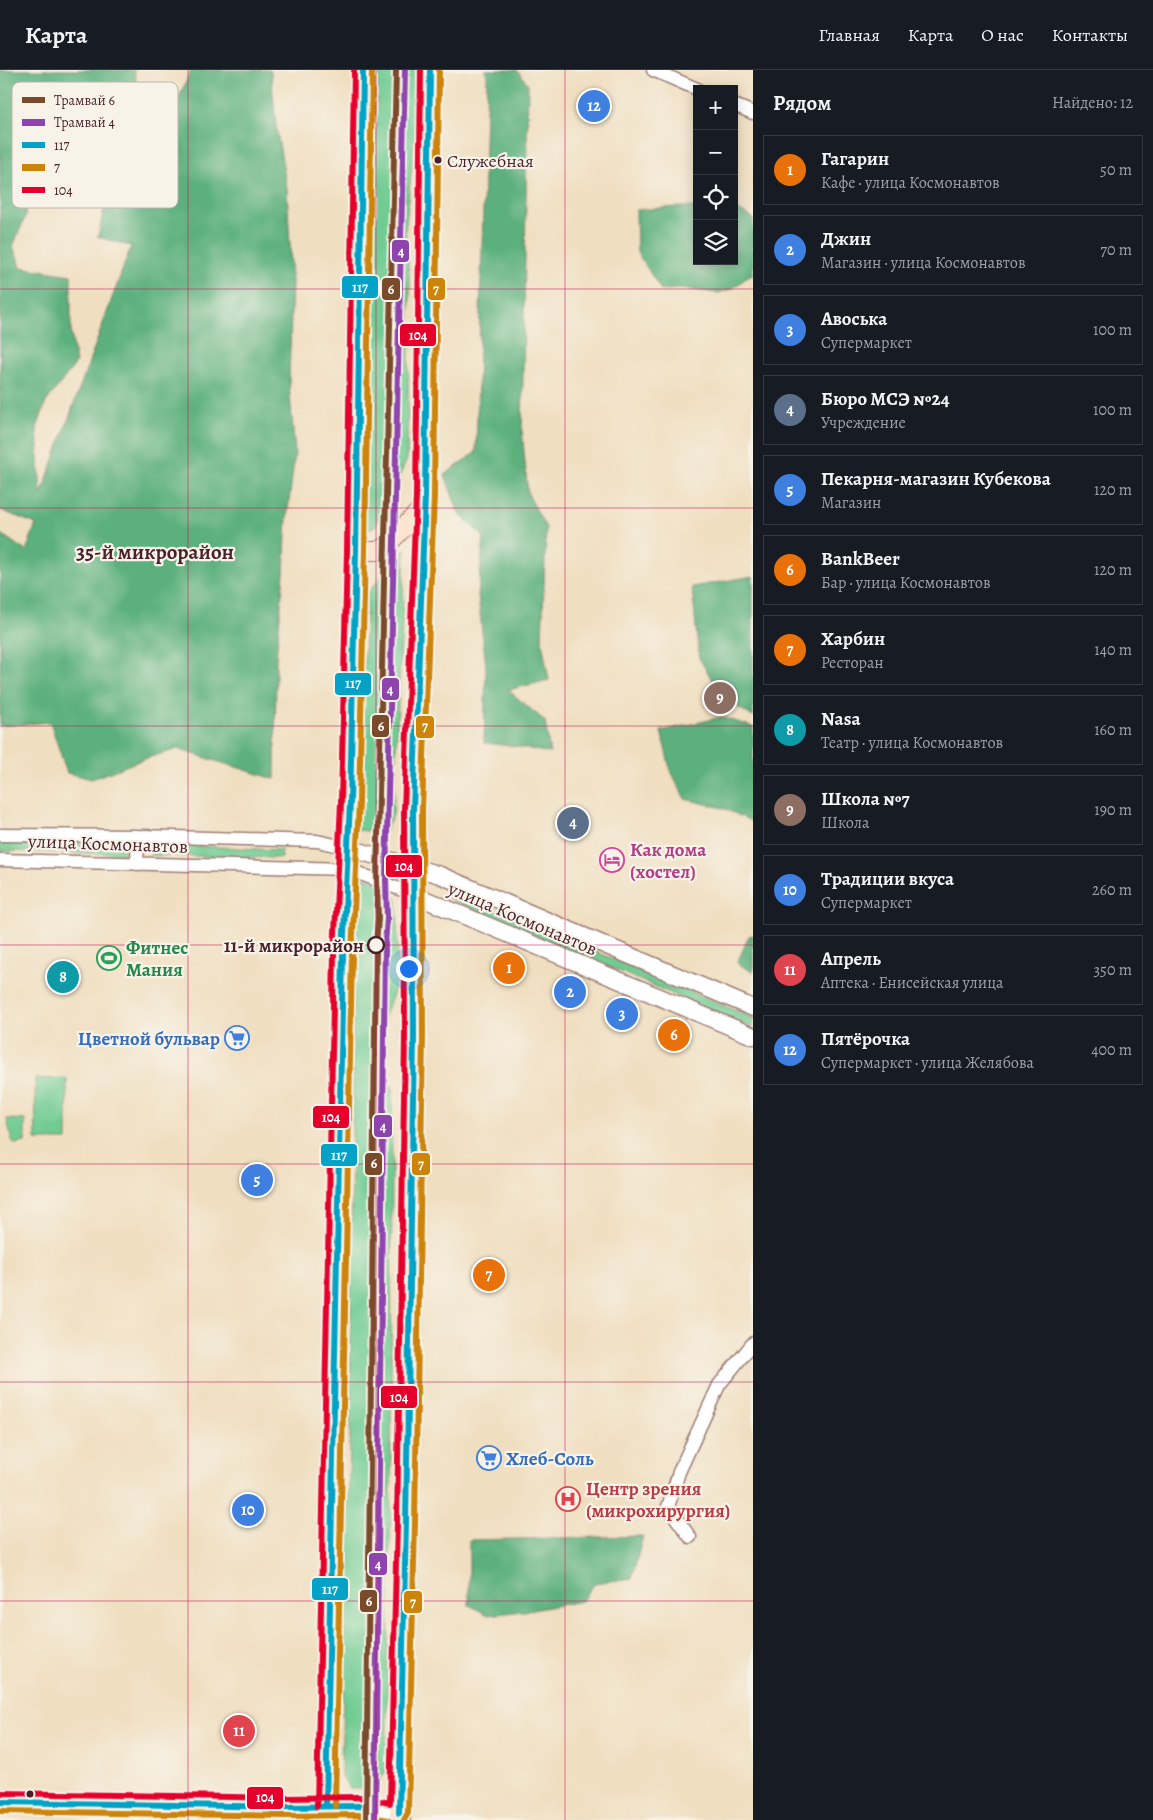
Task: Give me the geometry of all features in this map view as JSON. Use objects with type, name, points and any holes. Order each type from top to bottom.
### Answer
[{"type":"main road","points":[[326,1813],[343,955],[349,848],[356,551],[363,70]]},
{"type":"main road","points":[[401,1818],[414,1037],[412,866],[425,505],[430,70]]},
{"type":"main road","points":[[356,551],[378,551],[386,546],[425,505]]},
{"type":"street","points":[[653,70],[693,87]]},
{"type":"street","points":[[738,107],[753,113]]},
{"type":"street","name":"улица Космонавтов","points":[[0,835],[138,836],[317,841],[349,848],[440,875],[753,1008]]},
{"type":"street","points":[[137,864],[138,836]]},
{"type":"street","name":"улица Космонавтов","points":[[0,860],[348,870],[412,894],[753,1036]]},
{"type":"street","points":[[690,1537],[668,1507],[680,1472],[719,1385],[753,1343]]},
{"type":"street","points":[[0,1802],[326,1813],[359,1806],[401,1818]]},
{"type":"green space","points":[[0,70],[134,70],[137,82],[12,82],[12,208],[26,208],[26,215],[13,246],[21,267],[71,275],[71,332],[76,363],[46,402],[37,428],[41,495],[131,246],[98,237],[104,208],[178,208],[178,100],[191,70],[271,71],[276,126],[287,189],[292,282],[289,383],[295,453],[287,518],[276,658],[275,779],[177,749],[144,759],[92,779],[67,773],[50,722],[0,726],[0,535],[26,551],[36,524],[0,510]]},
{"type":"green space","points":[[378,70],[415,70],[415,132],[405,232],[410,285],[407,459],[375,526],[369,529],[363,527]]},
{"type":"green space","points":[[485,70],[517,70],[528,84],[522,431],[528,494],[546,528],[542,642],[549,680],[508,690],[545,721],[550,753],[484,743],[486,667],[478,595],[484,537],[459,514],[445,475],[476,452],[487,76]]},
{"type":"green space","points":[[693,207],[693,265],[738,265],[738,210],[753,218],[753,275],[751,274],[732,289],[717,293],[686,289],[661,290],[637,252],[636,210]]},
{"type":"green space","points":[[405,550],[393,815],[384,832],[356,830],[367,593]]},
{"type":"green space","points":[[753,576],[753,717],[722,697],[699,658],[692,587]]},
{"type":"green space","points":[[722,717],[753,727],[753,822],[723,808],[685,799],[670,769],[661,731]]},
{"type":"green space","points":[[0,843],[126,845],[124,854],[0,851]]},
{"type":"green space","points":[[152,844],[281,850],[282,858],[151,855]]},
{"type":"green space","points":[[354,874],[386,884],[397,900],[398,983],[384,1015],[384,1076],[392,1087],[391,1483],[386,1772],[373,1788],[351,1789],[341,1776],[350,1445]]},
{"type":"green space","points":[[452,891],[753,1018],[753,1028],[449,899]]},
{"type":"green space","points":[[753,935],[753,972],[737,963],[749,936]]},
{"type":"green space","points":[[67,1078],[67,1140],[36,1140],[35,1079]]},
{"type":"green space","points":[[7,1119],[25,1120],[25,1142],[15,1144],[12,1141]]},
{"type":"green space","points":[[643,1536],[632,1578],[595,1583],[582,1601],[532,1610],[488,1615],[469,1605],[469,1540]]},
{"type":"tram line","name":"6","points":[[366,1820],[377,880],[396,70]]},
{"type":"tram line","name":"4","points":[[375,1820],[386,880],[405,70]]},
{"type":"transit line","name":"104","points":[[317,1806],[334,955],[341,802],[347,551],[354,70]]},
{"type":"transit line","name":"117","points":[[326,1806],[343,955],[350,802],[356,551],[363,70]]},
{"type":"transit line","name":"7","points":[[335,1806],[352,955],[359,802],[365,551],[372,70]]},
{"type":"transit line","name":"104","points":[[0,1793],[285,1798],[359,1797],[390,1803],[405,1037],[404,809],[416,496],[421,70]]},
{"type":"transit line","name":"117","points":[[399,1813],[414,1037],[413,809],[425,496],[430,70]]},
{"type":"transit line","name":"7","points":[[404,1820],[408,1813],[415,1522],[423,1037],[422,809],[434,496],[439,70]]},
{"type":"transit line","name":"117","points":[[0,1802],[285,1807],[359,1806],[368,1808]]},
{"type":"transit line","name":"7","points":[[0,1811],[285,1816],[358,1815],[388,1820]]},
{"type":"place","name":"Пятёрочка","points":[[594,106]]},
{"type":"place","name":"Служебная","points":[[438,160]]},
{"type":"place","name":"Школа №7","points":[[720,698]]},
{"type":"place","name":"Бюро МСЭ №24","points":[[573,823]]},
{"type":"place","name":"Как дома (хостел)","points":[[612,860]]},
{"type":"place","name":"11-й микрорайон","points":[[376,945]]},
{"type":"place","name":"Фитнес Мания","points":[[109,958]]},
{"type":"place","name":"Гагарин","points":[[509,968]]},
{"type":"place","name":"Nasa","points":[[63,977]]},
{"type":"place","name":"Джин","points":[[570,992]]},
{"type":"place","name":"Авоська","points":[[622,1014]]},
{"type":"place","name":"BankBeer","points":[[674,1035]]},
{"type":"place","name":"Цветной бульвар","points":[[237,1038]]},
{"type":"place","name":"Пекарня-магазин Кубекова","points":[[257,1180]]},
{"type":"place","name":"Харбин","points":[[489,1275]]},
{"type":"place","name":"Хлеб-Соль","points":[[489,1458]]},
{"type":"place","name":"Центр зрения (микрохирургия)","points":[[568,1499]]},
{"type":"place","name":"Традиции вкуса","points":[[248,1510]]},
{"type":"place","name":"Апрель","points":[[239,1731]]},
{"type":"district","name":"35-й микрорайон","points":[[155,552]]}]
